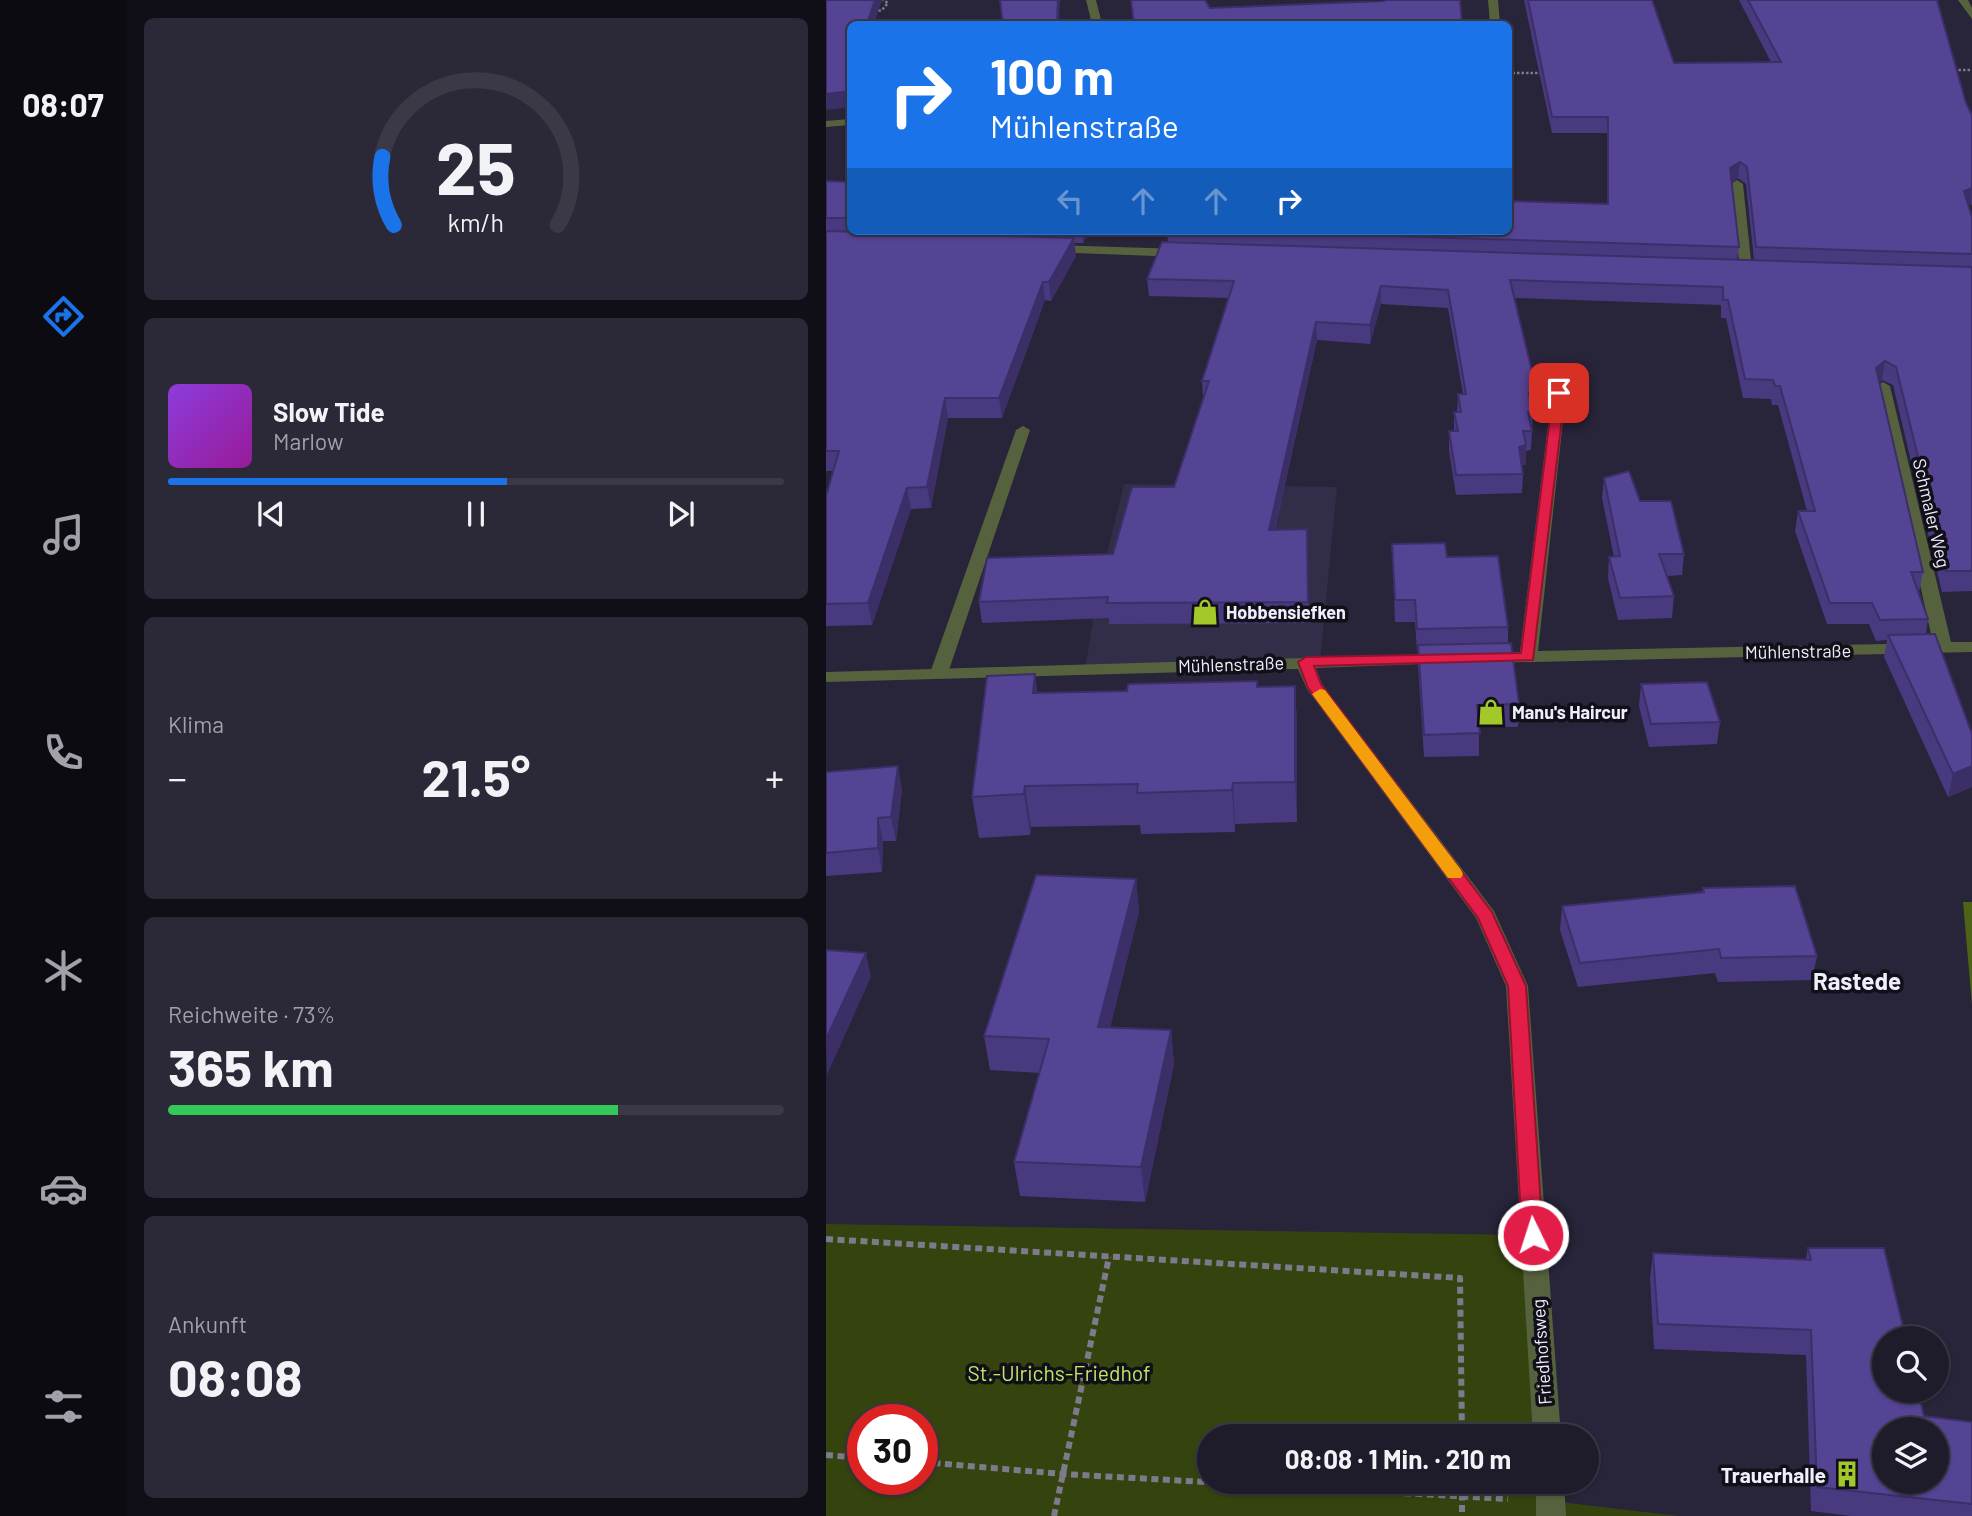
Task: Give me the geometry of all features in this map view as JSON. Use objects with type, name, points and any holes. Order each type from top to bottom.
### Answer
[{"type":"street","points":[[1091,0],[1096,21]]},
{"type":"street","points":[[1493,0],[1495,21]]},
{"type":"street","points":[[1963,0],[1972,16]]},
{"type":"street","points":[[826,124],[847,122]]},
{"type":"street","points":[[1737,184],[1746,270]]},
{"type":"street","points":[[1032,249],[1196,253]]},
{"type":"street","name":"Schmaler Weg","points":[[1883,386],[1943,648]]},
{"type":"street","points":[[1528,657],[1559,393]]},
{"type":"street","points":[[939,673],[1023,430]]},
{"type":"street","name":"Mühlenstraße","points":[[826,677],[1306,662],[1972,647]]},
{"type":"street","name":"Friedhofsweg","points":[[1306,662],[1313,685],[1486,916],[1517,986],[1546,1424]]},
{"type":"path","points":[[871,12],[882,10],[888,3],[883,0]]},
{"type":"path","points":[[1944,70],[1972,70]]},
{"type":"path","points":[[1512,73],[1553,73]]},
{"type":"path","points":[[826,1239],[1460,1278],[1462,1424]]},
{"type":"path","points":[[1054,1516],[1109,1257]]},
{"type":"path","points":[[826,1455],[847,1457]]},
{"type":"path","points":[[938,1463],[1063,1474],[1551,1500]]},
{"type":"path","points":[[1462,1497],[1462,1516]]},
{"type":"shaded area","points":[[1124,484],[1337,487],[1320,661],[1085,669],[1098,590]]},
{"type":"green space","points":[[1963,902],[1972,902],[1972,1005]]},
{"type":"green space","name":"St.-Ulrichs-Friedhof","points":[[826,1224],[1533,1235],[1546,1424],[1197,1424],[1197,1494],[1551,1494],[1551,1501],[1679,1516],[826,1516]]},
{"type":"building","points":[[826,0],[875,0],[868,21],[847,21],[847,91],[826,94]]},
{"type":"building","points":[[1000,0],[1058,0],[1057,21],[1003,21]]},
{"type":"building","points":[[1131,0],[1205,0],[1210,8],[1384,0],[1460,0],[1462,21],[1134,21]]},
{"type":"building","points":[[1528,0],[1652,0],[1674,63],[1781,62],[1748,0],[1937,0],[1966,103],[1972,115],[1972,188],[1964,191],[1972,217],[1972,254],[1756,247],[1747,167],[1740,162],[1730,168],[1739,247],[1357,235],[1512,235],[1512,201],[1608,204],[1608,117],[1552,117]]},
{"type":"building","points":[[826,181],[847,182],[847,218],[826,218]]},
{"type":"building","points":[[826,231],[847,232],[847,235],[1074,238],[1049,282],[1043,282],[999,398],[945,398],[927,487],[907,488],[868,603],[826,604],[826,496],[839,451],[826,451]]},
{"type":"building","points":[[1162,242],[1972,267],[1972,571],[1946,571],[1896,367],[1885,361],[1876,368],[1923,572],[1911,572],[1928,619],[1880,620],[1872,603],[1830,603],[1798,511],[1815,511],[1780,386],[1775,386],[1773,380],[1745,379],[1728,300],[1723,300],[1723,287],[1510,280],[1537,392],[1529,393],[1533,412],[1528,412],[1532,431],[1523,431],[1526,445],[1519,447],[1523,474],[1456,475],[1449,431],[1458,431],[1454,412],[1461,412],[1458,394],[1466,394],[1448,290],[1381,286],[1370,325],[1316,322],[1269,530],[1307,529],[1308,602],[1107,603],[1108,597],[979,602],[987,558],[1113,554],[1132,487],[1174,487],[1209,381],[1202,381],[1234,281],[1147,279]]},
{"type":"building","points":[[1629,471],[1640,501],[1671,501],[1684,554],[1659,554],[1674,596],[1620,598],[1609,557],[1620,556],[1604,478]]},
{"type":"building","points":[[1445,543],[1447,557],[1498,556],[1508,627],[1417,629],[1415,600],[1395,600],[1392,544]]},
{"type":"building","points":[[1935,634],[1972,734],[1972,766],[1953,774],[1888,635]]},
{"type":"building","points":[[1511,643],[1519,704],[1477,705],[1480,733],[1424,735],[1418,645]]},
{"type":"building","points":[[1035,674],[1033,693],[1127,691],[1128,684],[1257,681],[1257,687],[1295,686],[1295,782],[1233,783],[1232,790],[1137,793],[1138,784],[1025,786],[1024,794],[972,797],[987,676]]},
{"type":"building","points":[[1707,682],[1720,722],[1651,724],[1641,684]]},
{"type":"building","points":[[898,766],[891,817],[878,818],[878,848],[826,853],[826,772]]},
{"type":"building","points":[[1036,875],[1136,879],[1098,1027],[1171,1030],[1141,1167],[1014,1162],[1049,1039],[984,1036]]},
{"type":"building","points":[[1795,886],[1817,956],[1721,958],[1719,949],[1580,963],[1562,906],[1704,892],[1703,888]]},
{"type":"building","points":[[826,950],[866,953],[826,1039]]},
{"type":"building","points":[[1808,1248],[1884,1248],[1903,1326],[1872,1326],[1872,1403],[1921,1403],[1924,1416],[1932,1417],[1872,1417],[1872,1493],[1817,1487],[1811,1330],[1658,1324],[1653,1253],[1811,1260]]},
{"type":"building","points":[[1949,1419],[1972,1422],[1972,1504],[1881,1494],[1949,1494]]},
{"type":"slow traffic","points":[[1320,694],[1455,874]]},
{"type":"place","name":"Hobbensiefken","points":[[1205,612]]},
{"type":"place","name":"Manu's Haircur","points":[[1491,712]]},
{"type":"place","name":"Trauerhalle","points":[[1847,1474]]},
{"type":"district","name":"Rastede","points":[[1857,980]]},
{"type":"route","points":[[1533,1235],[1517,986],[1486,916],[1313,685],[1306,662],[1528,657],[1559,393]]}]
